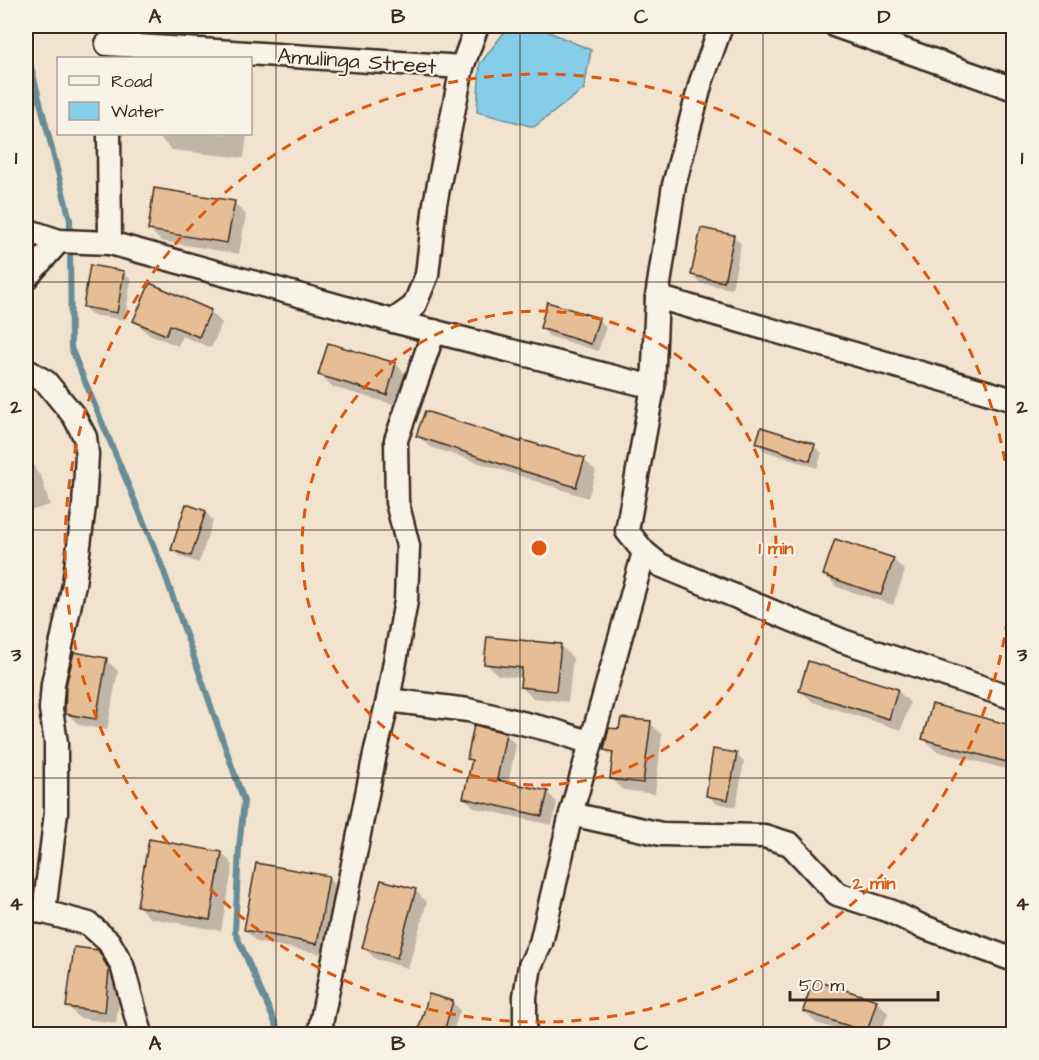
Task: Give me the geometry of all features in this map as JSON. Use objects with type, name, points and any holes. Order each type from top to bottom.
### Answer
[{"type":"street","points":[[393,321],[414,306],[427,275],[435,204],[462,67],[477,26]]},
{"type":"street","points":[[721,26],[701,82],[674,185],[657,297],[653,387],[627,531],[644,552],[660,565],[843,641],[1014,698]]},
{"type":"street","points":[[836,26],[1014,89]]},
{"type":"street","name":"Amulinga Street","points":[[107,43],[462,67]]},
{"type":"street","points":[[109,135],[110,243]]},
{"type":"street","points":[[26,230],[59,242],[110,243],[393,321],[653,387]]},
{"type":"street","points":[[26,278],[59,242]]},
{"type":"street","points":[[657,297],[1014,400]]},
{"type":"street","points":[[319,1035],[406,602],[408,546],[397,502],[396,440],[434,331]]},
{"type":"street","points":[[26,370],[46,382],[74,416],[86,437],[87,454],[84,506],[74,584],[53,684],[51,709],[56,743],[56,813],[35,911],[89,924],[109,942],[122,965],[141,1035]]},
{"type":"street","points":[[525,1035],[525,996],[530,966],[541,943],[571,814],[644,552]]},
{"type":"street","points":[[388,700],[468,710],[555,731],[591,743]]},
{"type":"street","points":[[571,814],[661,834],[764,836],[790,844],[837,894],[890,911],[921,926],[1014,960]]},
{"type":"water","points":[[535,26],[591,50],[584,89],[534,127],[477,112],[480,64],[506,30]]},
{"type":"building","points":[[154,188],[235,201],[227,243],[148,230]]},
{"type":"building","points":[[701,228],[734,235],[724,282],[691,275]]},
{"type":"building","points":[[90,265],[124,271],[117,313],[83,307]]},
{"type":"building","points":[[150,283],[211,310],[199,337],[170,325],[166,335],[133,321]]},
{"type":"building","points":[[547,302],[599,318],[591,344],[540,328]]},
{"type":"building","points":[[328,343],[396,363],[387,395],[318,375]]},
{"type":"building","points":[[425,411],[521,442],[522,440],[585,458],[576,487],[416,436]]},
{"type":"building","points":[[761,427],[815,444],[810,461],[756,443]]},
{"type":"building","points":[[186,504],[206,511],[191,556],[171,550]]},
{"type":"building","points":[[835,539],[894,558],[881,595],[823,575]]},
{"type":"building","points":[[487,637],[561,644],[556,691],[520,687],[522,668],[484,664]]},
{"type":"building","points":[[74,652],[107,658],[96,719],[65,714],[66,686]]},
{"type":"building","points":[[808,661],[898,689],[889,719],[799,691]]},
{"type":"building","points":[[932,704],[1014,726],[1014,764],[922,739]]},
{"type":"building","points":[[621,718],[651,721],[643,783],[610,779],[613,752],[604,750],[609,728],[619,729]]},
{"type":"building","points":[[474,725],[506,733],[497,780],[548,791],[542,816],[463,798],[472,760],[467,759]]},
{"type":"building","points":[[713,749],[737,753],[728,800],[706,796]]},
{"type":"building","points":[[149,839],[222,852],[210,920],[137,906]]},
{"type":"building","points":[[256,863],[329,876],[317,944],[244,930]]},
{"type":"building","points":[[381,880],[416,889],[397,958],[362,948]]},
{"type":"building","points":[[74,947],[98,950],[109,970],[105,1012],[66,1007]]},
{"type":"building","points":[[813,980],[877,1000],[867,1032],[803,1011]]},
{"type":"building","points":[[429,994],[453,1001],[443,1035],[417,1035]]},
{"type":"waterway","points":[[26,47],[70,220],[70,236]]},
{"type":"waterway","points":[[70,246],[71,348],[162,566],[244,801],[235,932],[280,1034]]}]
